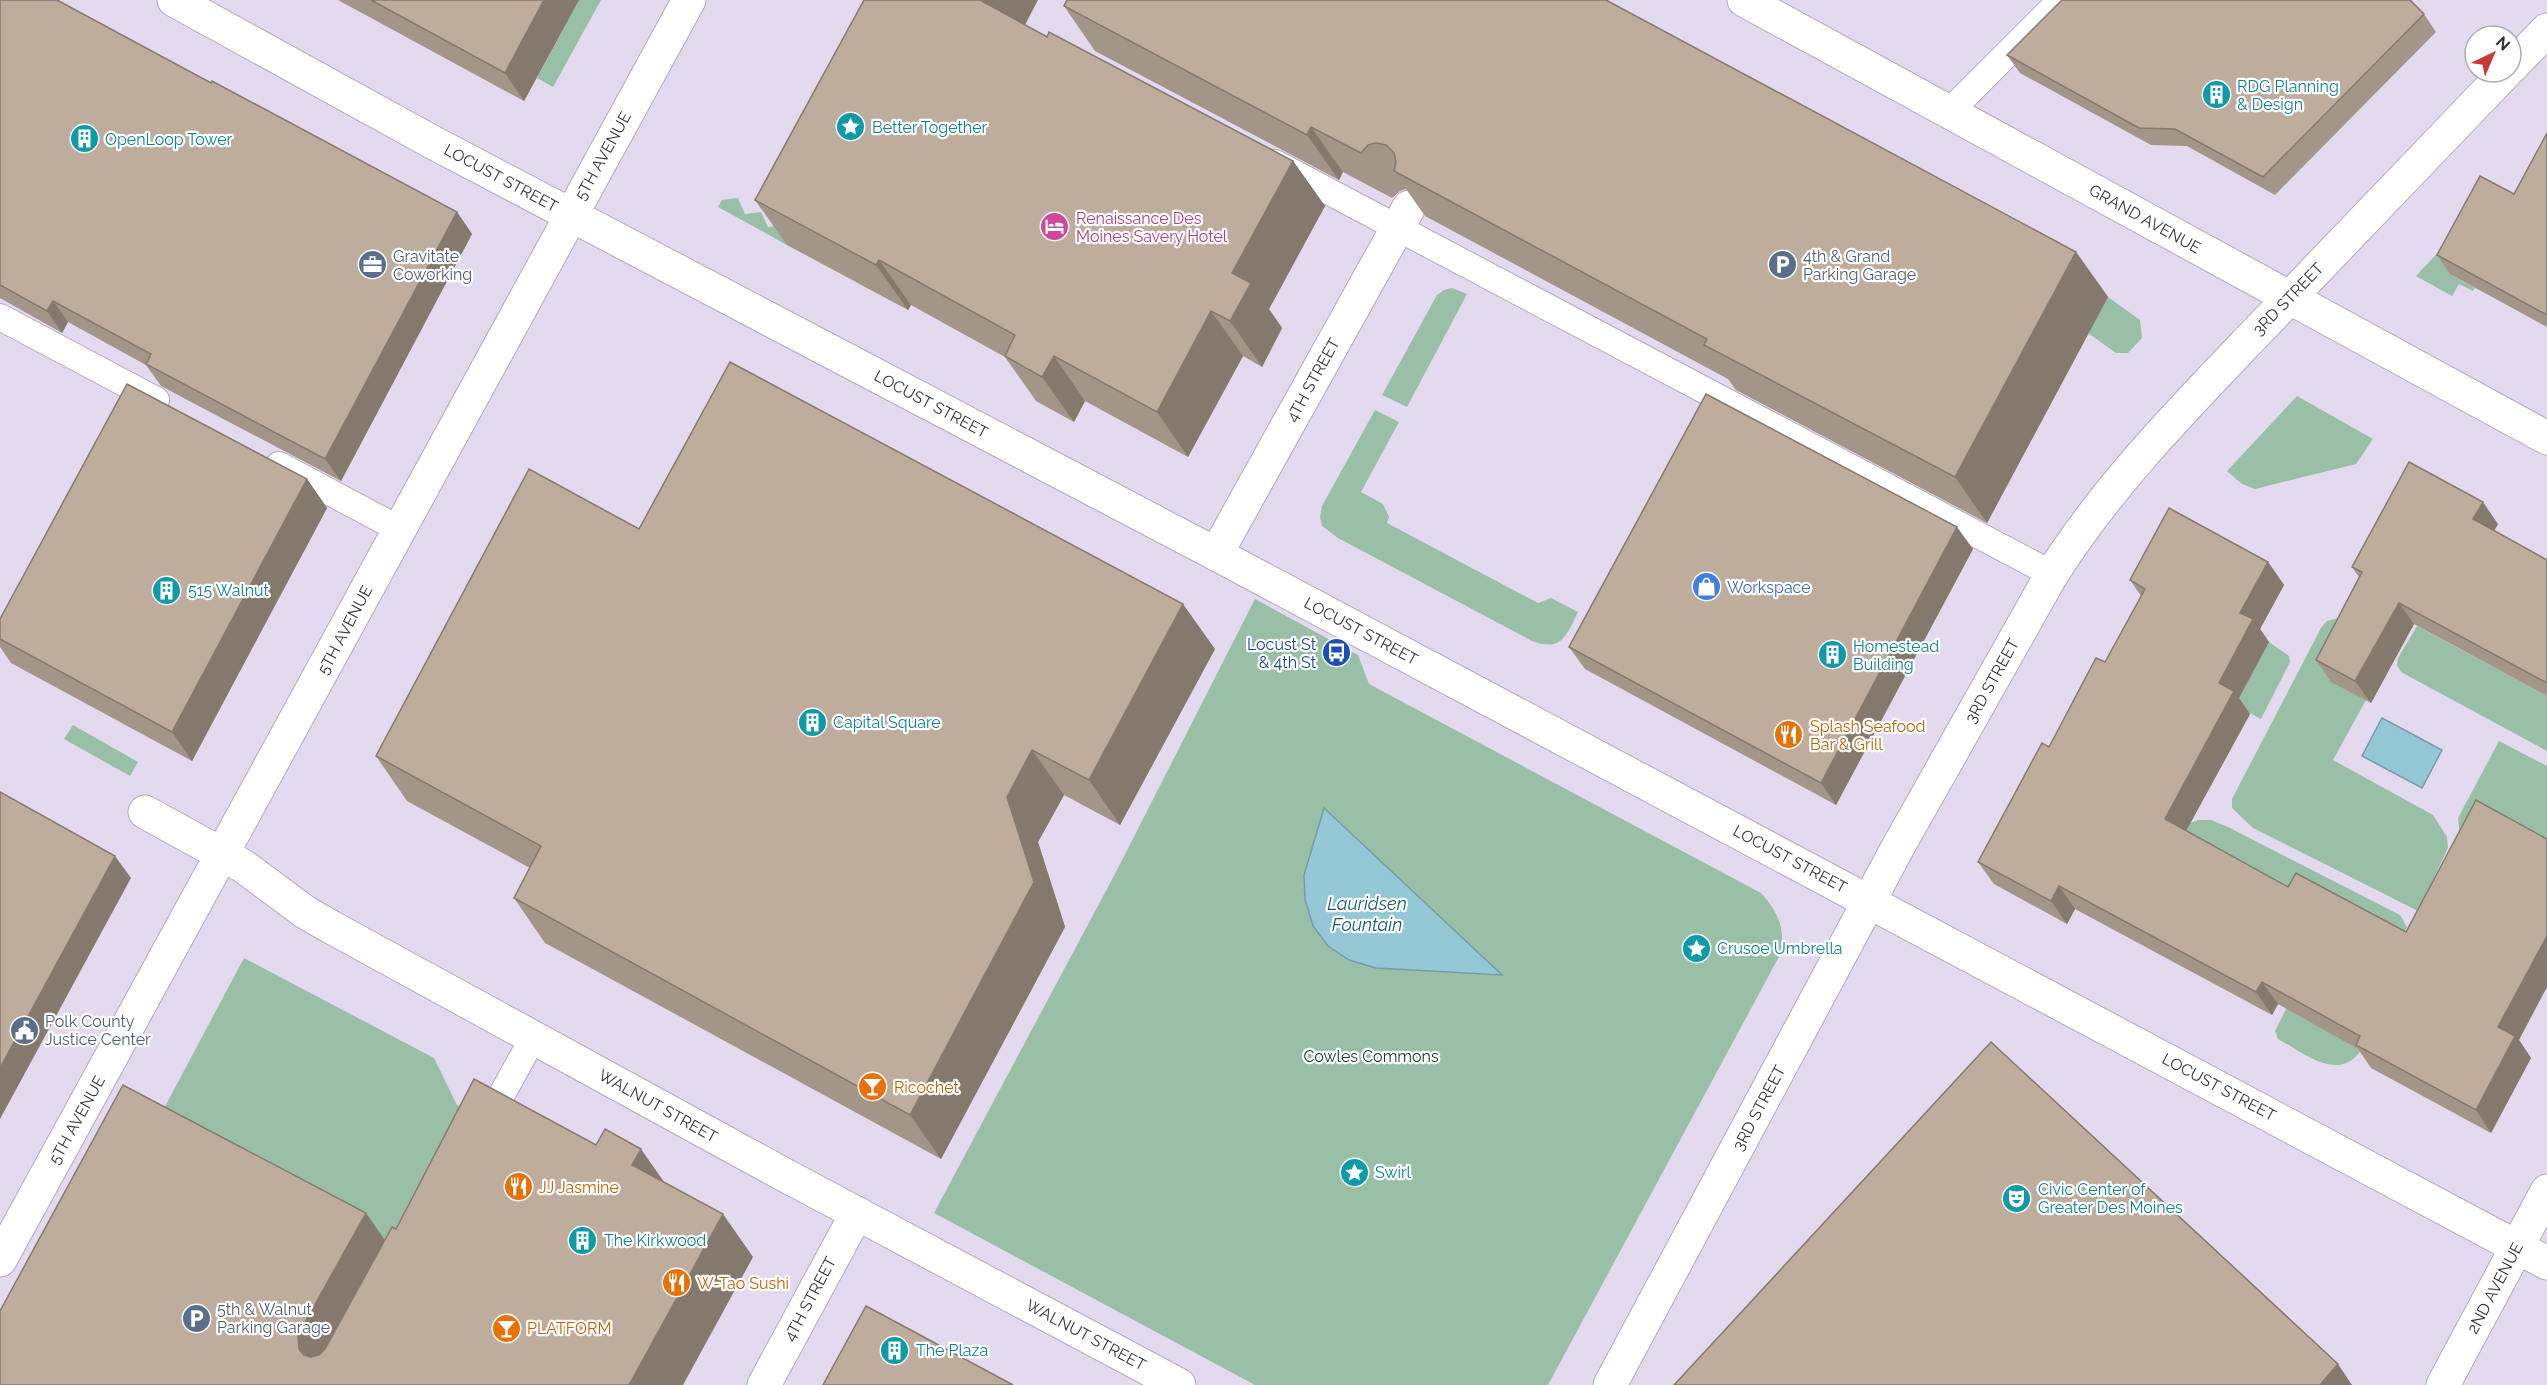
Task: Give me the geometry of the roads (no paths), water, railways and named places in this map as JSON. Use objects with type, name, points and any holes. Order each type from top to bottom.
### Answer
[{"type":"main road","name":"LOCUST STREET","points":[[174,0],[571,215],[1216,554],[2547,1263]]},
{"type":"main road","name":"5TH AVENUE","points":[[0,1260],[688,0]]},
{"type":"main road","name":"GRAND AVENUE","points":[[1744,0],[2547,438]]},
{"type":"main road","points":[[2523,55],[2547,30]]},
{"type":"main road","name":"3RD STREET","points":[[1610,1385],[1870,902],[2052,574],[2074,541],[2122,478],[2288,298],[2494,84]]},
{"type":"main road","name":"4TH STREET","points":[[1216,554],[1403,218]]},
{"type":"main road","name":"WALNUT STREET","points":[[145,812],[223,854],[322,922],[1179,1385]]},
{"type":"main road","name":"2ND AVENUE","points":[[2443,1385],[2547,1191]]},
{"type":"main road","name":"4TH STREET","points":[[764,1385],[857,1213]]},
{"type":"lane","points":[[1949,112],[2061,0]]},
{"type":"lane","points":[[1255,152],[1403,218],[2052,574]]},
{"type":"lane","points":[[0,317],[176,410]]},
{"type":"lane","points":[[260,455],[399,530]]},
{"type":"lane","points":[[472,1149],[533,1038]]},
{"type":"water","points":[[2382,718],[2442,750],[2422,788],[2362,756]]},
{"type":"water","name":"Lauridsen Fountain","points":[[1324,808],[1502,975],[1376,968],[1349,960],[1328,946],[1313,926],[1305,899],[1304,875]]},
{"type":"place","name":"RDG Planning & Design","points":[[2216,95]]},
{"type":"place","name":"Better Together","points":[[851,127]]},
{"type":"place","name":"OpenLoop Tower","points":[[84,139]]},
{"type":"place","name":"Renaissance Des Moines Savery Hotel","points":[[1055,227]]},
{"type":"place","name":"Gravitate Coworking","points":[[372,265]]},
{"type":"place","name":"4th & Grand Parking Garage","points":[[1782,265]]},
{"type":"place","name":"Workspace","points":[[1706,587]]},
{"type":"place","name":"515 Walnut","points":[[167,590]]},
{"type":"place","name":"Locust St & 4th St","points":[[1337,653]]},
{"type":"place","name":"Homestead Building","points":[[1832,655]]},
{"type":"place","name":"Capital Square","points":[[812,722]]},
{"type":"place","name":"Splash Seafood Bar & Grill","points":[[1789,735]]},
{"type":"place","name":"Crusoe Umbrella","points":[[1696,948]]},
{"type":"place","name":"Polk County Justice Center","points":[[24,1030]]},
{"type":"place","name":"Ricochet","points":[[873,1087]]},
{"type":"place","name":"Swirl","points":[[1354,1172]]},
{"type":"place","name":"JJ Jasmine","points":[[518,1187]]},
{"type":"place","name":"Civic Center of Greater Des Moines","points":[[2017,1198]]},
{"type":"place","name":"The Kirkwood","points":[[583,1240]]},
{"type":"place","name":"W-Tao Sushi","points":[[676,1283]]},
{"type":"place","name":"5th & Walnut Parking Garage","points":[[196,1318]]},
{"type":"place","name":"PLATFORM","points":[[506,1328]]},
{"type":"place","name":"The Plaza","points":[[895,1350]]},
{"type":"park label","name":"Cowles Commons","points":[[1371,1056]]}]
